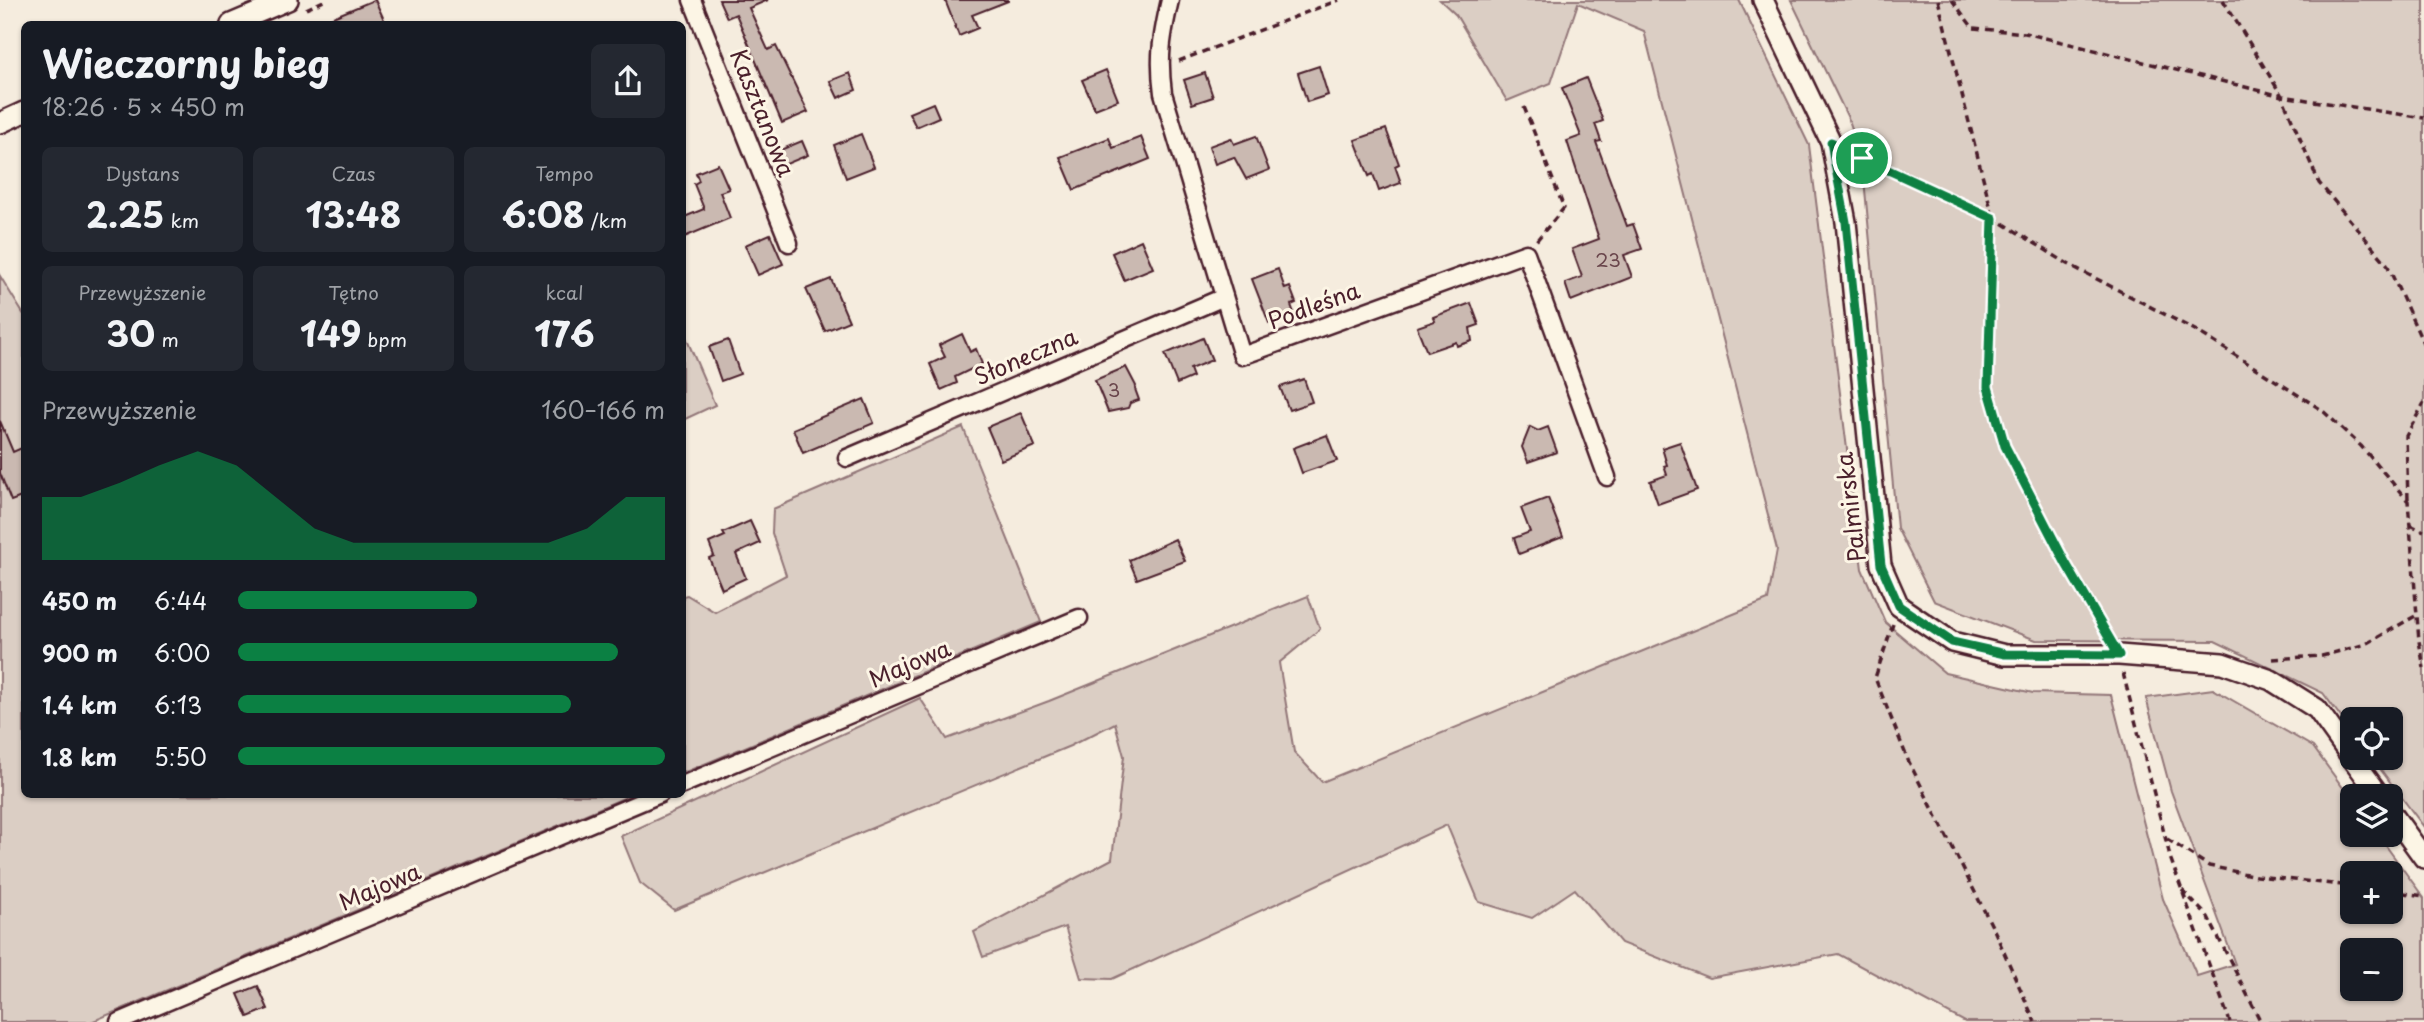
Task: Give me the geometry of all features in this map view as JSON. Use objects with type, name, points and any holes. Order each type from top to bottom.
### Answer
[{"type":"street","points":[[238,21],[288,0]]},
{"type":"street","name":"Kasztanowa","points":[[692,0],[789,243]]},
{"type":"street","name":"Podleśna","points":[[1170,0],[1160,41],[1159,63],[1163,93],[1242,356],[1526,253]]},
{"type":"street","name":"Palmirska","points":[[1763,0],[1831,142],[1846,222],[1881,565],[1899,606]]},
{"type":"street","points":[[0,123],[21,113]]},
{"type":"street","points":[[1526,253],[1607,477]]},
{"type":"street","name":"Słoneczna","points":[[847,458],[1224,298]]},
{"type":"street","points":[[1899,606],[1952,642],[2005,654],[2119,655],[2222,663],[2271,680],[2317,709],[2340,741]]},
{"type":"street","name":"Majowa","points":[[686,783],[1079,618]]},
{"type":"street","name":"Majowa","points":[[119,1022],[651,798]]},
{"type":"street","points":[[2403,829],[2424,858]]},
{"type":"path","points":[[1159,63],[1184,60],[1339,0]]},
{"type":"path","points":[[1938,0],[1993,218],[1988,338],[1988,387],[1991,398],[2005,446],[2065,562],[2119,655],[2180,888],[2230,1022]]},
{"type":"path","points":[[1952,0],[1972,28],[2025,33],[2283,96],[2424,118]]},
{"type":"path","points":[[2223,0],[2283,96],[2319,183],[2387,264],[2424,345]]},
{"type":"path","points":[[1524,107],[1564,208],[1526,253]]},
{"type":"path","points":[[1831,142],[1993,218],[2068,264],[2195,330],[2322,410],[2361,446],[2408,501]]},
{"type":"path","points":[[2424,402],[2406,436],[2408,501],[2424,668]]},
{"type":"path","points":[[2410,525],[2424,531]]},
{"type":"path","points":[[1899,606],[1875,678],[1908,760],[1994,932],[2035,1022]]},
{"type":"path","points":[[2272,659],[2322,656],[2366,644],[2417,615]]},
{"type":"path","points":[[2165,838],[2209,866],[2256,876],[2340,885]]},
{"type":"path","points":[[2180,888],[2208,917],[2261,1022]]},
{"type":"path","points":[[2403,893],[2424,896]]},
{"type":"shaded area","points":[[1440,0],[1739,0],[1809,145],[1862,569],[1885,622],[1945,673],[2033,693],[2111,695],[2163,899],[2197,976],[2235,964],[2171,791],[2146,698],[2213,689],[2313,747],[2340,784],[2340,847],[2387,847],[2397,861],[2340,861],[2340,924],[2403,924],[2403,869],[2424,898],[2424,1022],[1965,1022],[1838,954],[1709,978],[1621,943],[1575,889],[1532,918],[1479,902],[1447,825],[1112,979],[1081,978],[1065,927],[983,957],[974,932],[1112,859],[1124,756],[1115,723],[1070,746],[674,910],[640,883],[621,836],[920,698],[947,739],[1049,701],[1308,596],[1320,629],[1279,663],[1294,752],[1322,782],[1768,600],[1777,550],[1644,31],[1578,3],[1551,83],[1507,101],[1456,15]]},
{"type":"shaded area","points":[[1791,0],[2424,0],[2424,827],[2403,799],[2403,784],[2392,784],[2381,770],[2403,770],[2403,707],[2340,707],[2340,716],[2323,693],[2215,641],[2036,640],[1934,601],[1897,528],[1862,158],[1849,120]]},
{"type":"shaded area","points":[[0,276],[21,310],[21,798],[624,798],[91,1022],[0,1022]]},
{"type":"shaded area","points":[[686,337],[715,405],[686,419]]},
{"type":"shaded area","points":[[963,427],[1041,622],[686,772],[686,595],[715,612],[786,575],[772,533],[773,509]]},
{"type":"building","points":[[374,0],[385,21],[323,21]]},
{"type":"building","points":[[719,0],[768,0],[749,8],[768,50],[776,46],[808,112],[782,123],[736,14],[727,18]]},
{"type":"building","points":[[945,0],[1008,1],[972,15],[978,28],[959,36]]},
{"type":"building","points":[[1319,66],[1328,95],[1307,102],[1298,73]]},
{"type":"building","points":[[1106,70],[1118,100],[1095,109],[1082,80]]},
{"type":"building","points":[[850,73],[856,90],[838,98],[830,81]]},
{"type":"building","points":[[1205,73],[1213,97],[1192,104],[1184,80]]},
{"type":"building","points":[[1586,78],[1603,121],[1595,124],[1601,141],[1596,142],[1627,226],[1633,224],[1642,249],[1624,255],[1632,277],[1571,301],[1565,283],[1582,277],[1572,249],[1599,239],[1567,141],[1581,136],[1562,88]]},
{"type":"building","points":[[933,103],[939,117],[916,127],[909,113]]},
{"type":"building","points":[[1386,129],[1399,164],[1395,166],[1401,183],[1379,191],[1373,174],[1369,176],[1355,140]]},
{"type":"building","points":[[861,134],[874,167],[846,178],[834,145]]},
{"type":"building","points":[[1256,136],[1269,170],[1246,179],[1234,157],[1215,164],[1209,146],[1231,138],[1234,144]]},
{"type":"building","points":[[1141,137],[1150,159],[1074,190],[1060,157],[1109,138],[1113,148]]},
{"type":"building","points":[[802,141],[808,155],[779,167],[773,153]]},
{"type":"building","points":[[718,164],[729,189],[720,192],[730,218],[686,236],[686,216],[704,209],[694,184],[699,181],[696,173]]},
{"type":"building","points":[[770,234],[783,264],[758,275],[745,245]]},
{"type":"building","points":[[1141,240],[1153,268],[1124,280],[1112,253]]},
{"type":"building","points":[[1278,269],[1285,289],[1290,287],[1296,303],[1291,305],[1294,313],[1269,323],[1252,279]]},
{"type":"building","points":[[831,279],[849,321],[825,331],[806,289]]},
{"type":"building","points":[[1471,303],[1479,325],[1470,328],[1472,341],[1457,346],[1456,342],[1427,352],[1417,327],[1435,321],[1433,317]]},
{"type":"building","points":[[962,334],[970,352],[976,349],[982,364],[955,377],[957,383],[941,390],[930,364],[945,357],[939,345]]},
{"type":"building","points":[[1203,338],[1212,360],[1190,369],[1193,377],[1177,384],[1165,354]]},
{"type":"building","points":[[728,340],[740,374],[721,381],[709,347]]},
{"type":"building","points":[[1126,367],[1136,386],[1139,400],[1130,403],[1128,408],[1108,412],[1095,380]]},
{"type":"building","points":[[1304,379],[1312,402],[1289,410],[1280,387]]},
{"type":"building","points":[[864,399],[874,423],[803,453],[793,429]]},
{"type":"building","points":[[1021,413],[1035,446],[1001,460],[987,427]]},
{"type":"building","points":[[0,421],[13,452],[21,448],[21,497],[11,501],[0,473]]},
{"type":"building","points":[[1530,427],[1538,431],[1548,427],[1557,452],[1528,462],[1522,447]]},
{"type":"building","points":[[1327,435],[1337,461],[1302,473],[1293,448]]},
{"type":"building","points":[[1680,442],[1697,490],[1658,504],[1650,481],[1667,475],[1662,448]]},
{"type":"building","points":[[1548,498],[1563,537],[1519,554],[1514,538],[1530,532],[1521,508]]},
{"type":"building","points":[[750,521],[760,543],[736,554],[746,578],[722,589],[709,558],[714,556],[709,543],[725,536],[723,533]]},
{"type":"building","points":[[1175,539],[1185,561],[1137,579],[1129,560]]},
{"type":"building","points":[[258,986],[268,1009],[248,1017],[238,994]]},
{"type":"route","points":[[1831,142],[1862,158],[1993,218],[1988,387],[2005,446],[2065,562],[2119,655],[2005,654],[1952,642],[1899,606],[1881,565],[1846,222],[1831,142]]}]
